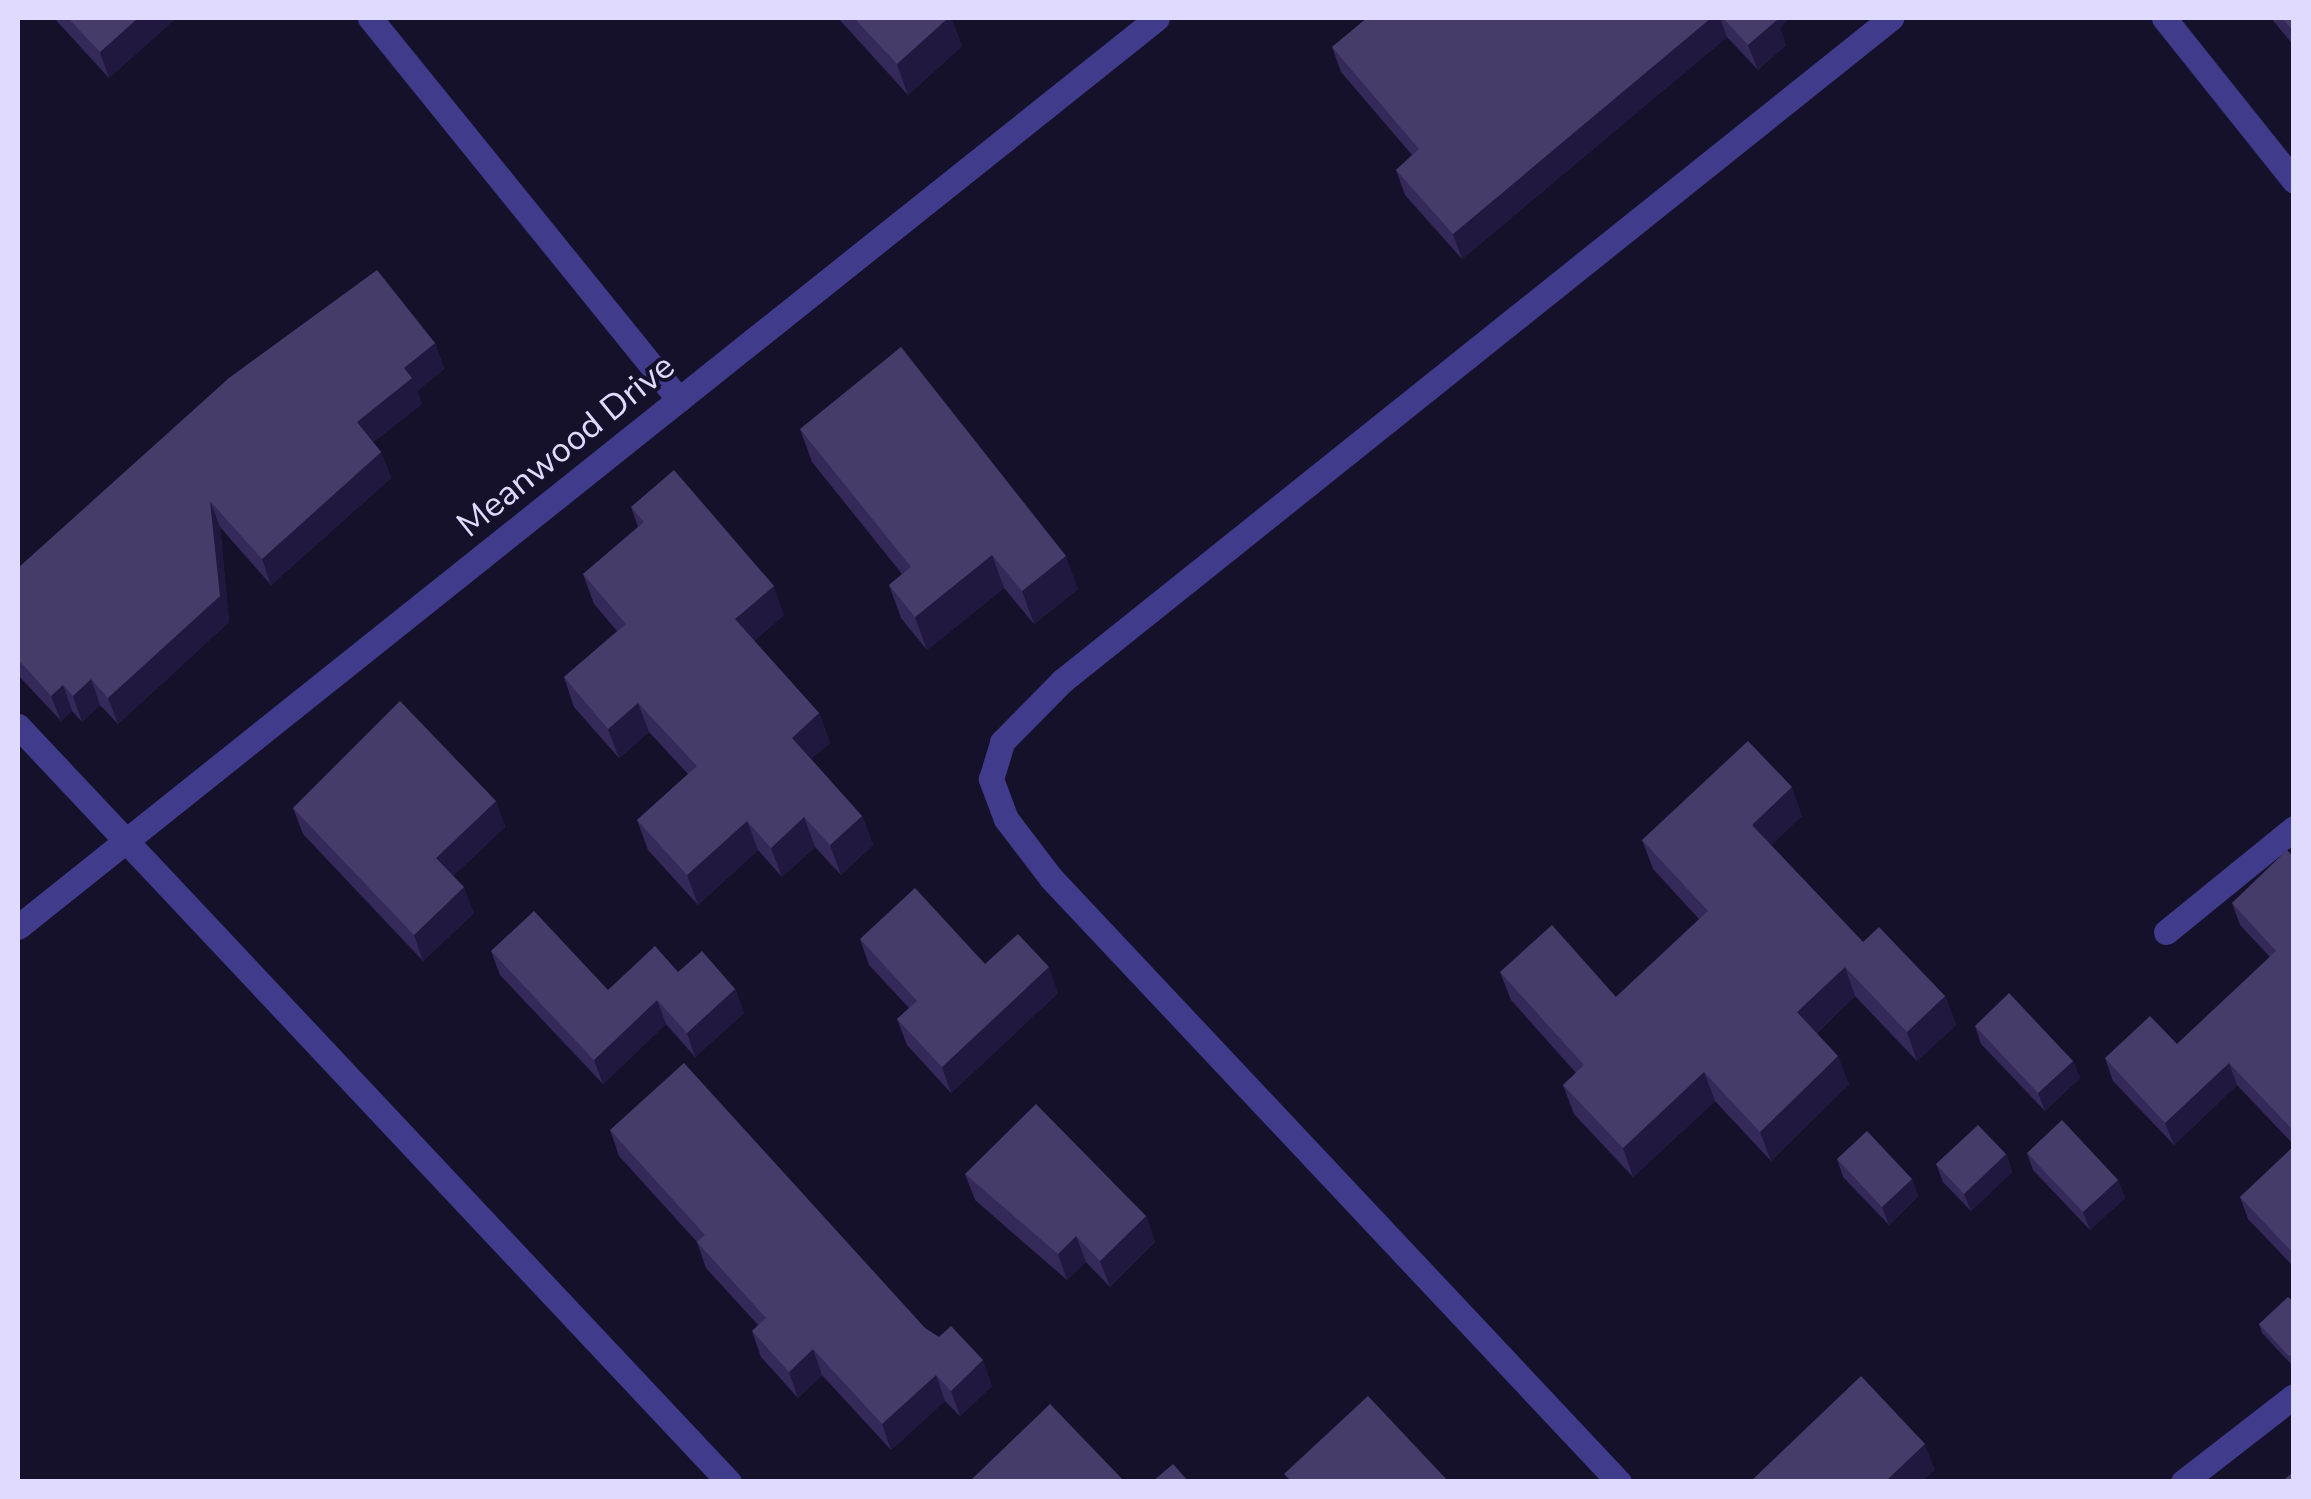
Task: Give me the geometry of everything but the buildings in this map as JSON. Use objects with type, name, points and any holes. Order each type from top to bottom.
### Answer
[{"type":"street","points":[[370,18],[678,400]]},
{"type":"street","name":"Meanwood Drive","points":[[18,927],[1157,18]]},
{"type":"street","points":[[1619,1482],[1051,878],[1006,819],[991,779],[1002,742],[1062,681],[1891,18]]},
{"type":"street","points":[[2164,18],[2294,181]]},
{"type":"street","points":[[18,726],[130,839],[729,1482]]},
{"type":"street","points":[[2166,932],[2294,828]]},
{"type":"street","points":[[2182,1482],[2294,1396]]}]
